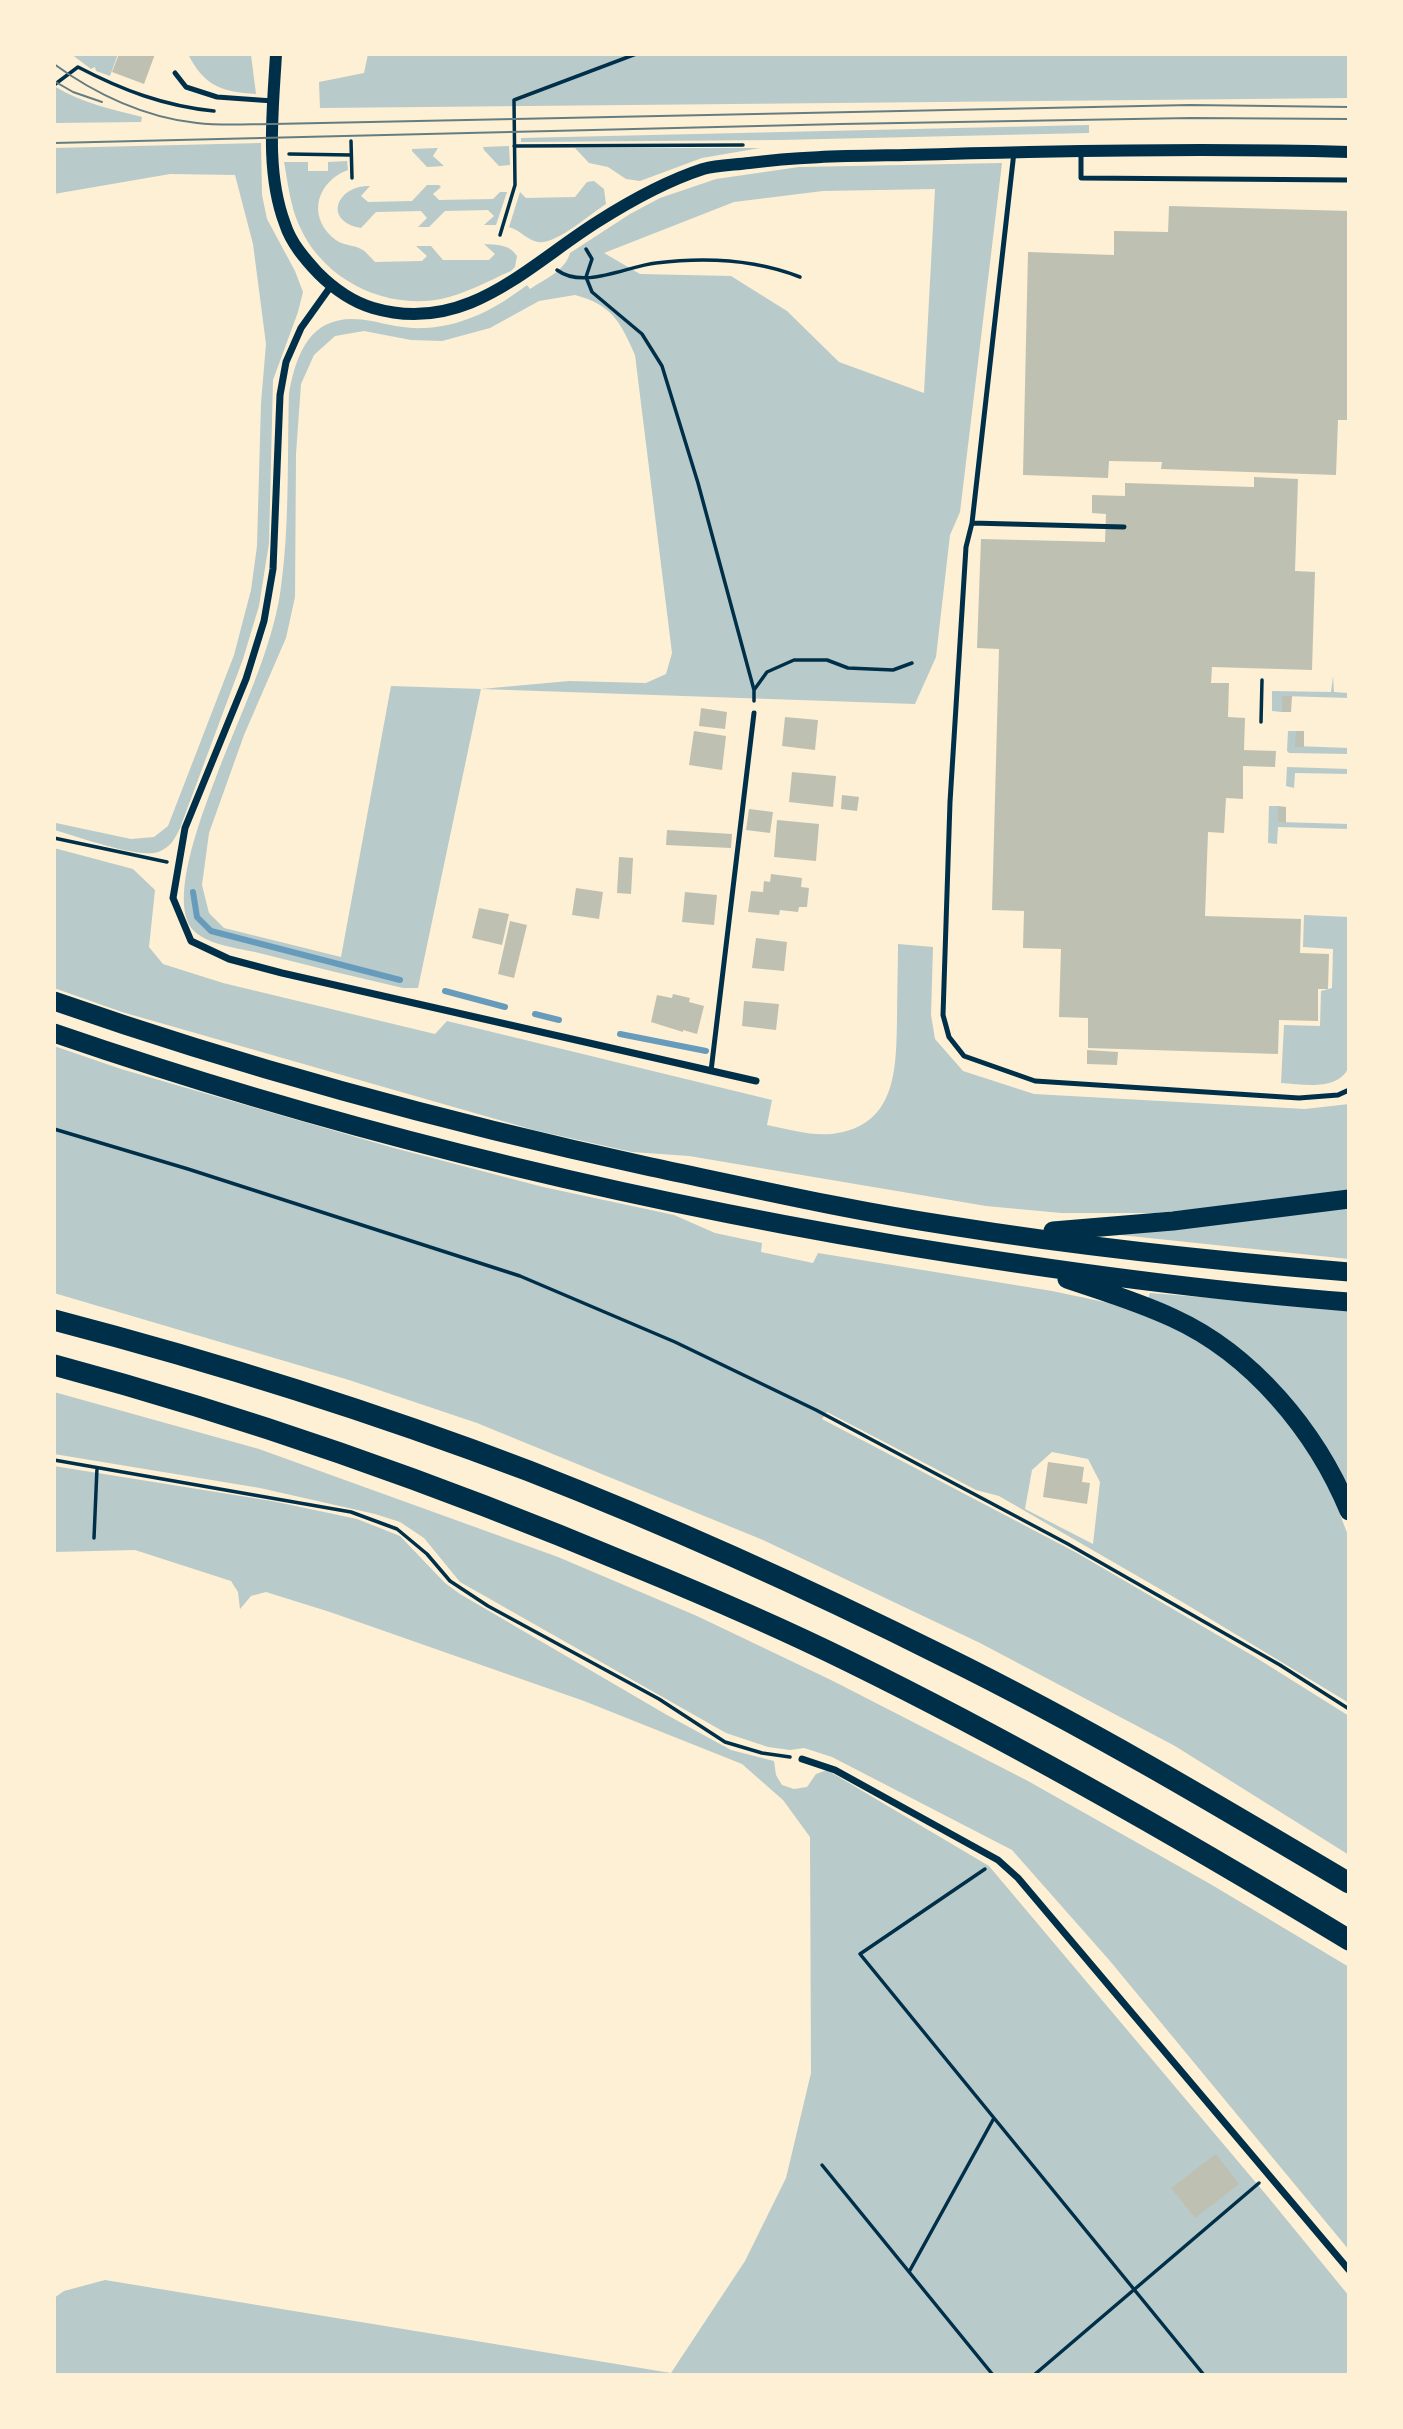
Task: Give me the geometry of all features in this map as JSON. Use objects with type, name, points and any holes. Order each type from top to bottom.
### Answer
[{"type":"highway","points":[[54,1001],[131,1028],[395,1106],[548,1144],[823,1204],[1013,1235],[1197,1259],[1349,1272]]},
{"type":"highway","points":[[54,1033],[392,1137],[543,1174],[820,1231],[1030,1265],[1192,1287],[1349,1302]]},
{"type":"highway","points":[[1013,1235],[1173,1221],[1349,1199]]},
{"type":"highway","points":[[1030,1265],[1172,1318],[1199,1332],[1245,1364],[1305,1431],[1338,1484],[1349,1511]]},
{"type":"highway","points":[[54,1320],[265,1380],[380,1418],[530,1472],[746,1562],[946,1657],[1096,1736],[1349,1883]]},
{"type":"highway","points":[[54,1365],[245,1421],[342,1454],[476,1502],[713,1599],[848,1661],[1043,1762],[1235,1870],[1349,1940]]},
{"type":"street","points":[[276,54],[272,151],[276,192],[285,227],[303,257],[331,286],[369,307],[401,314],[432,313],[468,304],[505,287],[629,203],[707,168],[785,159],[1014,152],[1349,152]]},
{"type":"street","points":[[331,286],[301,328],[286,362],[280,394],[272,569],[264,621],[246,679],[186,828],[173,898],[191,941],[229,959],[756,1082]]},
{"type":"street","points":[[802,1759],[835,1770],[998,1860],[1027,1888],[1349,2270]]},
{"type":"lane","points":[[175,73],[186,86],[218,97],[273,101]]},
{"type":"lane","points":[[1081,151],[1081,178],[1349,180]]},
{"type":"lane","points":[[1014,152],[972,523],[966,547],[950,802],[943,1015],[949,1037],[964,1056],[1035,1081],[1299,1098],[1338,1095],[1349,1090]]},
{"type":"lane","points":[[972,523],[1125,527]]},
{"type":"lane","points":[[711,1071],[754,713]]},
{"type":"path","points":[[500,235],[515,185],[514,100],[636,54]]},
{"type":"path","points":[[54,85],[78,66],[114,86],[145,97],[181,107],[216,111]]},
{"type":"path","points":[[351,141],[352,178]]},
{"type":"path","points":[[289,145],[289,154],[351,155]]},
{"type":"path","points":[[514,146],[755,145]]},
{"type":"path","points":[[578,236],[592,259],[586,277],[592,292],[642,334],[662,366],[698,483],[754,690],[754,713]]},
{"type":"path","points":[[545,259],[560,273],[579,278],[611,275],[654,262],[734,260],[776,268],[800,277]]},
{"type":"path","points":[[754,690],[767,672],[794,660],[827,660],[848,668],[893,670],[912,663]]},
{"type":"path","points":[[1261,722],[1262,680]]},
{"type":"path","points":[[54,838],[179,865]]},
{"type":"path","points":[[54,1129],[188,1169],[520,1276],[675,1342],[816,1410],[1068,1544],[1280,1665],[1349,1709]]},
{"type":"path","points":[[54,1460],[351,1512],[397,1529],[427,1555],[450,1581],[488,1606],[659,1699],[725,1742],[762,1753],[802,1759]]},
{"type":"path","points":[[94,1538],[97,1468]]},
{"type":"path","points":[[998,1860],[860,1954],[1204,2375]]},
{"type":"path","points":[[909,2272],[994,2118]]},
{"type":"path","points":[[822,2165],[993,2375]]},
{"type":"path","points":[[1034,2375],[1270,2174]]},
{"type":"shaded area","points":[[71,54],[118,54],[110,76],[96,71],[95,67],[91,69]]},
{"type":"shaded area","points":[[188,54],[251,55],[256,94],[215,85],[194,65]]},
{"type":"shaded area","points":[[368,54],[1349,54],[1349,98],[320,108],[319,82],[364,73]]},
{"type":"shaded area","points":[[54,86],[86,101],[142,117],[141,122],[54,123]]},
{"type":"shaded area","points":[[1089,125],[1089,133],[521,142],[521,138]]},
{"type":"shaded area","points":[[261,143],[262,195],[267,219],[295,271],[303,292],[273,380],[269,543],[259,606],[243,659],[178,832],[172,843],[158,852],[137,852],[54,830],[56,823],[131,839],[154,837],[168,826],[234,655],[251,590],[257,546],[261,403],[266,344],[253,244],[235,175],[170,174],[54,194],[54,148]]},
{"type":"shaded area","points":[[509,146],[510,165],[499,166],[483,147]]},
{"type":"shaded area","points":[[438,148],[433,156],[444,166],[427,167],[412,151],[412,149]]},
{"type":"shaded area","points":[[575,148],[760,148],[702,158],[640,181],[626,179],[608,167],[589,163]]},
{"type":"shaded area","points":[[347,161],[348,170],[329,182],[319,199],[318,209],[324,228],[336,240],[363,250],[375,262],[422,261],[427,256],[416,246],[431,246],[443,260],[489,260],[495,254],[484,244],[498,245],[507,247],[517,256],[515,267],[459,294],[419,301],[377,295],[339,275],[309,244],[299,225],[291,202],[284,162],[308,162],[308,171],[328,171],[328,162]]},
{"type":"shaded area","points":[[1002,163],[960,512],[950,535],[936,657],[915,704],[481,689],[418,988],[403,988],[225,946],[194,931],[186,917],[184,898],[191,852],[206,804],[254,683],[276,616],[288,494],[289,393],[298,360],[313,334],[337,321],[353,319],[418,328],[439,327],[467,320],[504,301],[527,285],[530,289],[548,278],[564,265],[570,253],[660,198],[716,179],[799,167]],"holes":[[[935,189],[924,393],[839,362],[787,311],[731,276],[640,274],[604,253],[734,202],[823,191]],[[575,295],[598,304],[619,324],[635,355],[672,653],[666,674],[646,683],[569,681],[481,689],[391,686],[341,957],[224,928],[209,913],[202,885],[209,833],[244,735],[286,638],[295,597],[296,454],[301,384],[314,355],[335,336],[364,331],[411,340],[442,341],[490,328],[539,301]]]},
{"type":"shaded area","points":[[594,181],[604,189],[606,204],[554,239],[538,242],[509,227],[520,192],[526,198],[575,197],[587,182]]},
{"type":"shaded area","points":[[427,185],[441,187],[433,194],[439,200],[493,199],[500,192],[507,192],[496,225],[484,225],[494,216],[488,210],[445,211],[429,227],[418,227],[427,218],[421,211],[376,212],[361,228],[349,224],[341,218],[338,211],[342,197],[359,187],[370,186],[361,196],[368,202],[412,201]]},
{"type":"shaded area","points":[[1333,676],[1334,692],[1349,693],[1349,698],[1283,696],[1282,712],[1272,711],[1272,691],[1331,692]]},
{"type":"shaded area","points":[[1288,731],[1296,731],[1296,746],[1349,748],[1349,754],[1289,753]]},
{"type":"shaded area","points":[[1287,767],[1349,769],[1349,774],[1295,773],[1294,788],[1286,786]]},
{"type":"shaded area","points":[[1269,806],[1278,806],[1278,822],[1349,824],[1349,829],[1278,827],[1277,844],[1268,843]]},
{"type":"shaded area","points":[[54,848],[133,869],[155,890],[149,947],[163,964],[223,983],[435,1034],[447,1021],[772,1100],[767,1125],[807,1133],[832,1134],[853,1129],[869,1120],[880,1108],[893,1077],[895,1059],[898,944],[933,947],[931,1015],[935,1039],[963,1071],[1034,1094],[1305,1109],[1349,1104],[1349,1190],[1155,1213],[1061,1213],[986,1206],[689,1156],[632,1152],[534,1130],[122,1012],[54,988]]},
{"type":"shaded area","points":[[1304,915],[1349,917],[1349,1067],[1344,1075],[1336,1080],[1319,1085],[1281,1083],[1284,1025],[1320,1026],[1321,991],[1332,988],[1333,949],[1303,947]]},
{"type":"shaded area","points":[[54,1046],[121,1069],[394,1148],[543,1187],[674,1215],[715,1233],[762,1243],[761,1252],[813,1263],[818,1253],[1052,1291],[1109,1303],[1166,1324],[1197,1339],[1240,1370],[1299,1436],[1331,1491],[1349,1538],[1349,1703],[999,1496],[976,1490],[827,1412],[822,1419],[1077,1553],[1255,1657],[1349,1716],[1349,1855],[1175,1746],[980,1643],[763,1540],[477,1423],[349,1380],[54,1293]],"holes":[[[1052,1452],[1088,1459],[1100,1482],[1093,1544],[1025,1509],[1032,1470]]]},
{"type":"shaded area","points":[[1349,1207],[1349,1259],[1101,1233]]},
{"type":"shaded area","points":[[1150,1293],[1349,1309],[1349,1487],[1317,1433],[1148,1299]]},
{"type":"shaded area","points":[[54,1392],[259,1449],[558,1557],[697,1616],[833,1681],[1028,1781],[1212,1885],[1349,1967],[1349,2250],[1110,1961],[1012,1850],[832,1757],[804,1748],[790,1750],[768,1747],[726,1733],[460,1582],[424,1538],[400,1522],[260,1488],[54,1454]]},
{"type":"shaded area","points":[[54,1466],[272,1501],[357,1519],[400,1536],[445,1583],[460,1594],[731,1750],[774,1761],[776,1775],[782,1785],[794,1789],[807,1787],[816,1774],[827,1770],[989,1866],[1349,2296],[1349,2375],[54,2375],[54,2298],[64,2291],[105,2280],[671,2373],[745,2261],[786,2178],[811,2073],[810,1837],[783,1800],[742,1764],[584,1701],[266,1592],[251,1596],[240,1609],[238,1592],[231,1581],[135,1550],[54,1552]]},
{"type":"building","points":[[119,54],[155,54],[144,84],[112,72]]},
{"type":"building","points":[[1169,206],[1349,211],[1349,420],[1338,420],[1336,475],[1161,469],[1162,462],[1109,461],[1108,478],[1023,475],[1028,252],[1114,255],[1114,231],[1168,232]]},
{"type":"building","points":[[1254,477],[1298,479],[1295,571],[1315,572],[1312,670],[1212,667],[1211,683],[1229,683],[1228,717],[1245,718],[1244,750],[1276,751],[1275,767],[1243,766],[1243,799],[1226,798],[1224,833],[1208,832],[1205,916],[1301,919],[1300,953],[1329,954],[1328,989],[1318,989],[1318,1021],[1279,1020],[1278,1054],[1088,1048],[1088,1018],[1059,1017],[1061,949],[1023,948],[1024,911],[992,910],[999,649],[977,648],[981,539],[1105,542],[1106,514],[1092,513],[1092,495],[1125,496],[1125,483],[1254,487]]},
{"type":"building","points":[[1282,696],[1292,696],[1291,712],[1282,712]]},
{"type":"building","points":[[701,708],[727,712],[725,729],[699,726]]},
{"type":"building","points":[[785,717],[818,720],[815,750],[782,746]]},
{"type":"building","points":[[694,731],[726,736],[722,770],[689,765]]},
{"type":"building","points":[[1296,731],[1304,731],[1304,747],[1295,747]]},
{"type":"building","points":[[792,772],[836,776],[833,807],[789,802]]},
{"type":"building","points":[[842,795],[859,797],[857,811],[841,809]]},
{"type":"building","points":[[1278,806],[1286,807],[1286,823],[1278,822]]},
{"type":"building","points":[[749,809],[773,812],[770,833],[746,830]]},
{"type":"building","points":[[777,820],[819,824],[816,861],[774,857]]},
{"type":"building","points":[[667,830],[732,834],[731,848],[666,845]]},
{"type":"building","points":[[619,857],[633,858],[631,894],[617,893]]},
{"type":"building","points":[[771,874],[802,878],[801,887],[809,888],[807,907],[799,907],[798,912],[780,910],[779,915],[748,912],[751,891],[763,892],[764,881],[770,882]]},
{"type":"building","points":[[576,888],[603,892],[599,919],[572,915]]},
{"type":"building","points":[[685,892],[717,895],[714,925],[682,922]]},
{"type":"building","points":[[479,908],[509,914],[502,945],[472,938]]},
{"type":"building","points":[[510,921],[527,925],[514,978],[498,974]]},
{"type":"building","points":[[756,938],[787,942],[784,971],[752,968]]},
{"type":"building","points":[[673,994],[690,998],[689,1002],[704,1006],[697,1034],[651,1022],[657,995],[672,998]]},
{"type":"building","points":[[744,1001],[779,1004],[776,1030],[742,1026]]},
{"type":"building","points":[[1087,1050],[1118,1052],[1117,1065],[1087,1064]]},
{"type":"building","points":[[1048,1462],[1084,1467],[1082,1482],[1090,1483],[1087,1504],[1043,1497]]},
{"type":"building","points":[[1216,2154],[1239,2184],[1195,2218],[1171,2188]]},
{"type":"waterway","points":[[193,892],[197,917],[211,931],[400,980]]},
{"type":"waterway","points":[[445,991],[505,1007]]},
{"type":"waterway","points":[[535,1014],[559,1020]]},
{"type":"waterway","points":[[620,1034],[706,1051]]},
{"type":"tram line","points":[[54,64],[104,95],[140,110],[178,120],[216,124],[1190,105],[1349,107]]},
{"type":"tram line","points":[[54,81],[73,92],[102,102]]},
{"type":"tram line","points":[[54,143],[841,124],[1191,118],[1349,119]]}]
